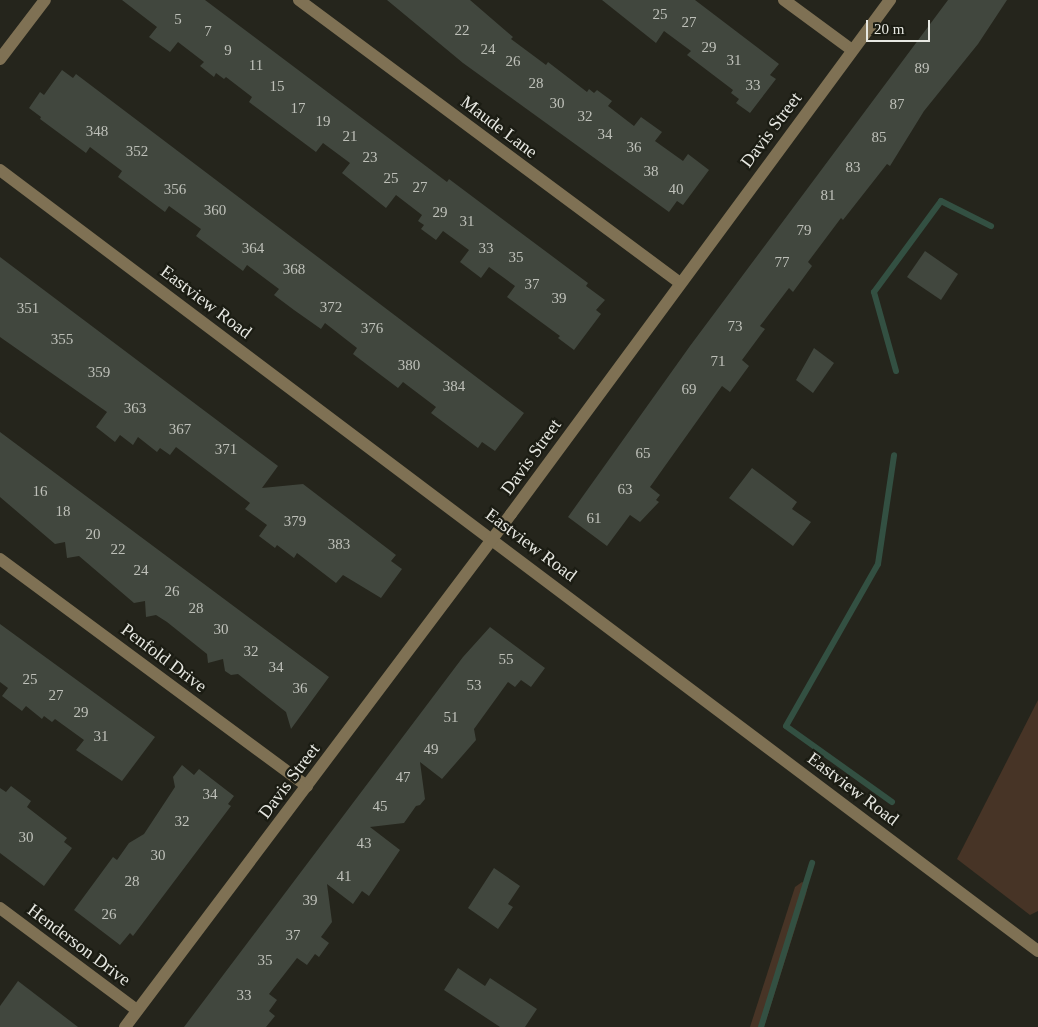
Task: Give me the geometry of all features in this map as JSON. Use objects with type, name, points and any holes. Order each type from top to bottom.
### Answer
[{"type":"street","points":[[0,59],[45,0]]},
{"type":"street","name":"Maude Lane","points":[[299,0],[679,282]]},
{"type":"street","points":[[784,0],[852,50]]},
{"type":"street","name":"Davis Street","points":[[125,1027],[492,538],[679,282],[890,0]]},
{"type":"street","name":"Eastview Road","points":[[0,170],[492,538],[1038,951]]},
{"type":"street","name":"Penfold Drive","points":[[0,559],[307,786]]},
{"type":"street","name":"Henderson Drive","points":[[0,908],[138,1010]]},
{"type":"shaded area","points":[[1038,700],[1038,911],[1030,915],[957,859]]},
{"type":"shaded area","points":[[802,882],[808,885],[806,894],[764,1027],[750,1027],[795,887]]},
{"type":"building","points":[[122,0],[205,0],[447,182],[449,179],[588,283],[586,286],[605,300],[596,310],[601,314],[574,350],[558,338],[560,336],[507,297],[515,286],[489,267],[481,278],[460,262],[469,250],[443,231],[436,240],[421,229],[424,225],[418,221],[422,215],[396,195],[386,208],[342,173],[350,163],[323,143],[316,152],[249,102],[252,97],[226,77],[224,79],[216,73],[214,77],[200,66],[204,62],[178,42],[170,52],[149,37],[157,27]]},
{"type":"building","points":[[387,0],[470,0],[513,37],[511,39],[546,65],[548,62],[587,92],[589,89],[594,93],[597,90],[612,101],[608,106],[634,126],[641,117],[662,132],[655,141],[683,161],[688,154],[709,170],[683,205],[677,201],[669,212],[463,63]]},
{"type":"building","points":[[602,0],[695,0],[779,64],[770,75],[776,79],[750,113],[736,103],[739,99],[731,93],[733,90],[687,55],[691,51],[664,31],[656,43]]},
{"type":"building","points":[[948,0],[1007,0],[978,44],[924,111],[890,166],[887,164],[843,220],[841,218],[808,262],[812,266],[793,292],[789,288],[760,326],[765,329],[742,360],[749,366],[730,392],[722,386],[650,487],[660,495],[656,500],[659,502],[640,522],[630,515],[607,546],[568,517],[690,346]]},
{"type":"building","points":[[62,70],[73,78],[76,74],[524,413],[495,451],[482,442],[478,448],[431,413],[436,407],[403,382],[398,388],[353,354],[357,348],[325,323],[321,329],[274,295],[279,289],[247,265],[243,271],[196,236],[201,229],[169,206],[165,212],[118,177],[122,171],[90,147],[86,153],[40,119],[41,117],[29,108],[40,92],[44,95]]},
{"type":"building","points":[[925,251],[958,274],[941,300],[907,277]]},
{"type":"building","points":[[0,257],[278,466],[262,488],[303,484],[396,555],[391,561],[402,569],[381,598],[343,575],[336,583],[297,553],[294,558],[277,545],[275,548],[259,536],[267,525],[245,509],[250,503],[176,447],[170,455],[160,448],[157,452],[138,437],[133,445],[120,435],[115,442],[96,427],[107,412],[0,337]]},
{"type":"building","points":[[814,348],[834,363],[813,393],[796,380]]},
{"type":"building","points":[[0,432],[329,677],[291,729],[286,712],[238,674],[231,675],[225,671],[223,659],[208,663],[207,654],[167,622],[156,615],[146,617],[145,601],[134,603],[79,556],[67,558],[65,542],[55,544],[0,497]]},
{"type":"building","points":[[752,468],[797,502],[792,509],[811,522],[793,546],[729,498]]},
{"type":"building","points":[[0,624],[155,737],[122,781],[76,750],[84,740],[55,719],[52,722],[44,716],[42,719],[26,706],[22,711],[2,696],[8,688],[0,682]]},
{"type":"building","points":[[490,627],[545,668],[531,687],[521,680],[515,687],[508,682],[474,729],[476,740],[442,779],[420,762],[425,799],[420,805],[416,806],[404,823],[370,827],[400,850],[369,896],[362,891],[353,904],[327,884],[332,922],[321,937],[329,943],[319,957],[315,954],[307,965],[297,958],[269,994],[277,1000],[269,1011],[275,1016],[266,1027],[184,1027],[463,657]]},
{"type":"building","points":[[182,765],[194,775],[199,769],[234,796],[228,804],[231,806],[133,936],[130,933],[120,945],[74,910],[113,857],[117,860],[129,843],[144,834],[175,787],[173,777]]},
{"type":"building","points":[[11,786],[31,801],[27,807],[67,838],[64,842],[72,848],[44,886],[0,853],[0,788],[6,792]]},
{"type":"building","points":[[494,868],[520,886],[508,904],[513,907],[498,929],[468,908]]},
{"type":"building","points":[[458,968],[485,986],[490,978],[537,1009],[525,1027],[500,1027],[444,990]]},
{"type":"building","points":[[18,981],[78,1027],[0,1027],[0,1006]]},
{"type":"waterway","points":[[896,371],[874,292],[941,201],[991,226]]},
{"type":"waterway","points":[[892,802],[786,726],[878,564],[894,455]]},
{"type":"waterway","points":[[761,1027],[812,863]]}]
